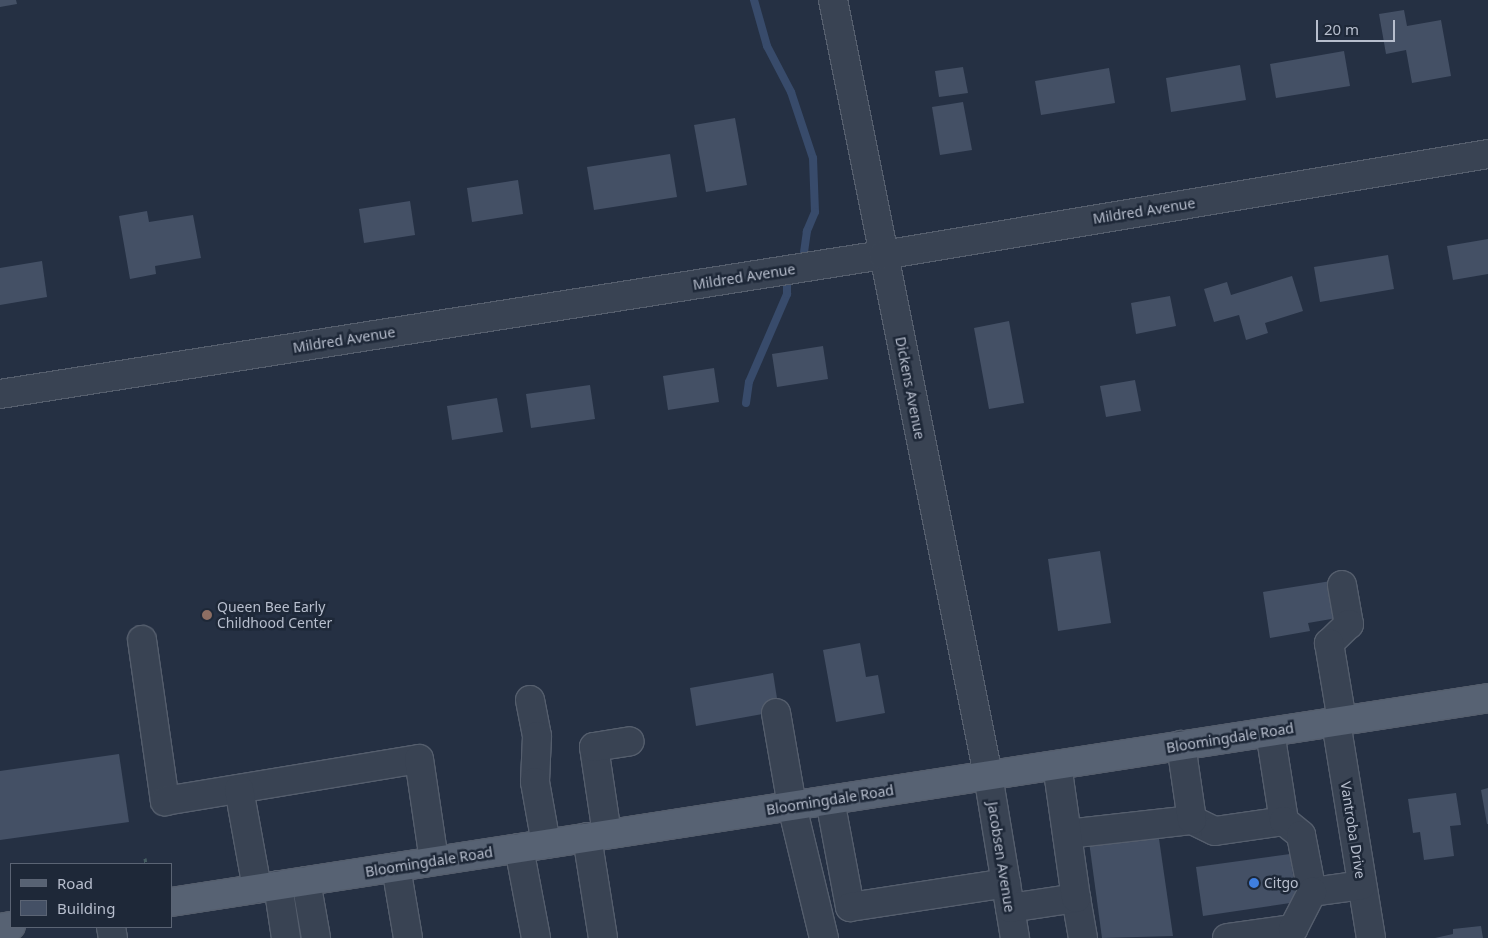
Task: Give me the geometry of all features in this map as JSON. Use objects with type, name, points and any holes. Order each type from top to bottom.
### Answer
[{"type":"main road","name":"Bloomingdale Road","points":[[172,902],[1488,698]]},
{"type":"street","name":"Dickens Avenue","points":[[833,0],[988,775]]},
{"type":"street","name":"Mildred Avenue","points":[[0,394],[883,255],[1488,154]]},
{"type":"street","name":"Vantroba Drive","points":[[1342,585],[1349,624],[1329,643],[1370,938]]},
{"type":"street","points":[[142,640],[165,801],[419,759],[434,861]]},
{"type":"street","points":[[530,700],[537,736],[535,782],[546,844]]},
{"type":"street","points":[[776,713],[792,806],[824,938]]},
{"type":"street","points":[[1227,938],[1293,929],[1312,892],[1301,835],[1284,821],[1270,732]]},
{"type":"street","points":[[603,938],[594,747],[630,742]]},
{"type":"street","points":[[1181,745],[1192,820]]},
{"type":"street","points":[[1057,765],[1083,938]]},
{"type":"street","name":"Jacobsen Avenue","points":[[988,775],[1015,938]]},
{"type":"street","points":[[239,789],[267,887],[286,938]]},
{"type":"street","points":[[830,800],[850,908],[1008,895],[1076,898]]},
{"type":"street","points":[[1068,834],[1192,820],[1215,831],[1284,821]]},
{"type":"street","points":[[519,848],[536,938]]},
{"type":"street","points":[[396,867],[408,938]]},
{"type":"street","points":[[306,881],[316,938]]},
{"type":"street","points":[[1312,892],[1362,885]]},
{"type":"path","points":[[145,858],[146,863]]},
{"type":"building","points":[[0,0],[16,0],[17,4],[0,7]]},
{"type":"building","points":[[1404,10],[1407,26],[1441,20],[1451,76],[1412,83],[1406,50],[1386,54],[1379,14]]},
{"type":"building","points":[[1344,51],[1350,86],[1276,98],[1270,64]]},
{"type":"building","points":[[1240,65],[1246,100],[1171,112],[1166,78]]},
{"type":"building","points":[[963,67],[968,93],[939,97],[935,71]]},
{"type":"building","points":[[1109,68],[1115,103],[1041,115],[1035,81]]},
{"type":"building","points":[[963,102],[972,150],[940,155],[932,107]]},
{"type":"building","points":[[735,118],[747,185],[706,192],[694,125]]},
{"type":"building","points":[[670,154],[677,197],[594,210],[587,167]]},
{"type":"building","points":[[518,180],[523,214],[472,222],[467,188]]},
{"type":"building","points":[[410,201],[415,235],[364,243],[359,209]]},
{"type":"building","points":[[147,211],[149,222],[193,215],[201,258],[155,266],[156,274],[130,279],[119,216]]},
{"type":"building","points":[[1488,239],[1488,274],[1453,280],[1447,246]]},
{"type":"building","points":[[1388,255],[1394,289],[1320,302],[1314,267]]},
{"type":"building","points":[[42,261],[47,297],[0,305],[0,268]]},
{"type":"building","points":[[1292,276],[1303,311],[1265,323],[1268,333],[1246,340],[1239,315],[1214,322],[1204,289],[1227,282],[1231,295]]},
{"type":"building","points":[[1170,296],[1176,326],[1136,334],[1131,303]]},
{"type":"building","points":[[1009,321],[1024,403],[989,409],[974,328]]},
{"type":"building","points":[[823,346],[828,379],[777,387],[772,354]]},
{"type":"building","points":[[714,368],[719,402],[668,410],[663,376]]},
{"type":"building","points":[[1135,380],[1141,411],[1106,417],[1100,386]]},
{"type":"building","points":[[590,385],[595,419],[531,428],[526,394]]},
{"type":"building","points":[[497,398],[503,432],[452,440],[447,406]]},
{"type":"building","points":[[1100,551],[1111,623],[1058,631],[1048,559]]},
{"type":"building","points":[[1331,581],[1337,618],[1308,623],[1310,631],[1270,638],[1263,592]]},
{"type":"building","points":[[860,643],[866,677],[878,675],[885,713],[836,722],[823,650]]},
{"type":"building","points":[[773,673],[779,711],[696,726],[690,688]]},
{"type":"building","points":[[119,754],[129,822],[0,840],[0,771]]},
{"type":"building","points":[[1488,788],[1488,824],[1487,824],[1481,790]]},
{"type":"building","points":[[1456,793],[1461,825],[1450,826],[1454,856],[1424,860],[1420,832],[1413,833],[1408,799]]},
{"type":"building","points":[[1157,825],[1173,936],[1102,938],[1088,834]]},
{"type":"building","points":[[1290,854],[1297,902],[1203,916],[1196,867]]},
{"type":"building","points":[[1481,926],[1483,938],[1435,938],[1453,934],[1453,929]]},
{"type":"waterway","points":[[754,0],[767,46],[791,92],[813,158],[815,212],[807,231],[804,252]]},
{"type":"waterway","points":[[746,403],[749,382],[787,294],[787,282]]},
{"type":"place","name":"Queen Bee Early Childhood Center","points":[[207,615]]},
{"type":"place","name":"Citgo","points":[[1254,883]]}]
